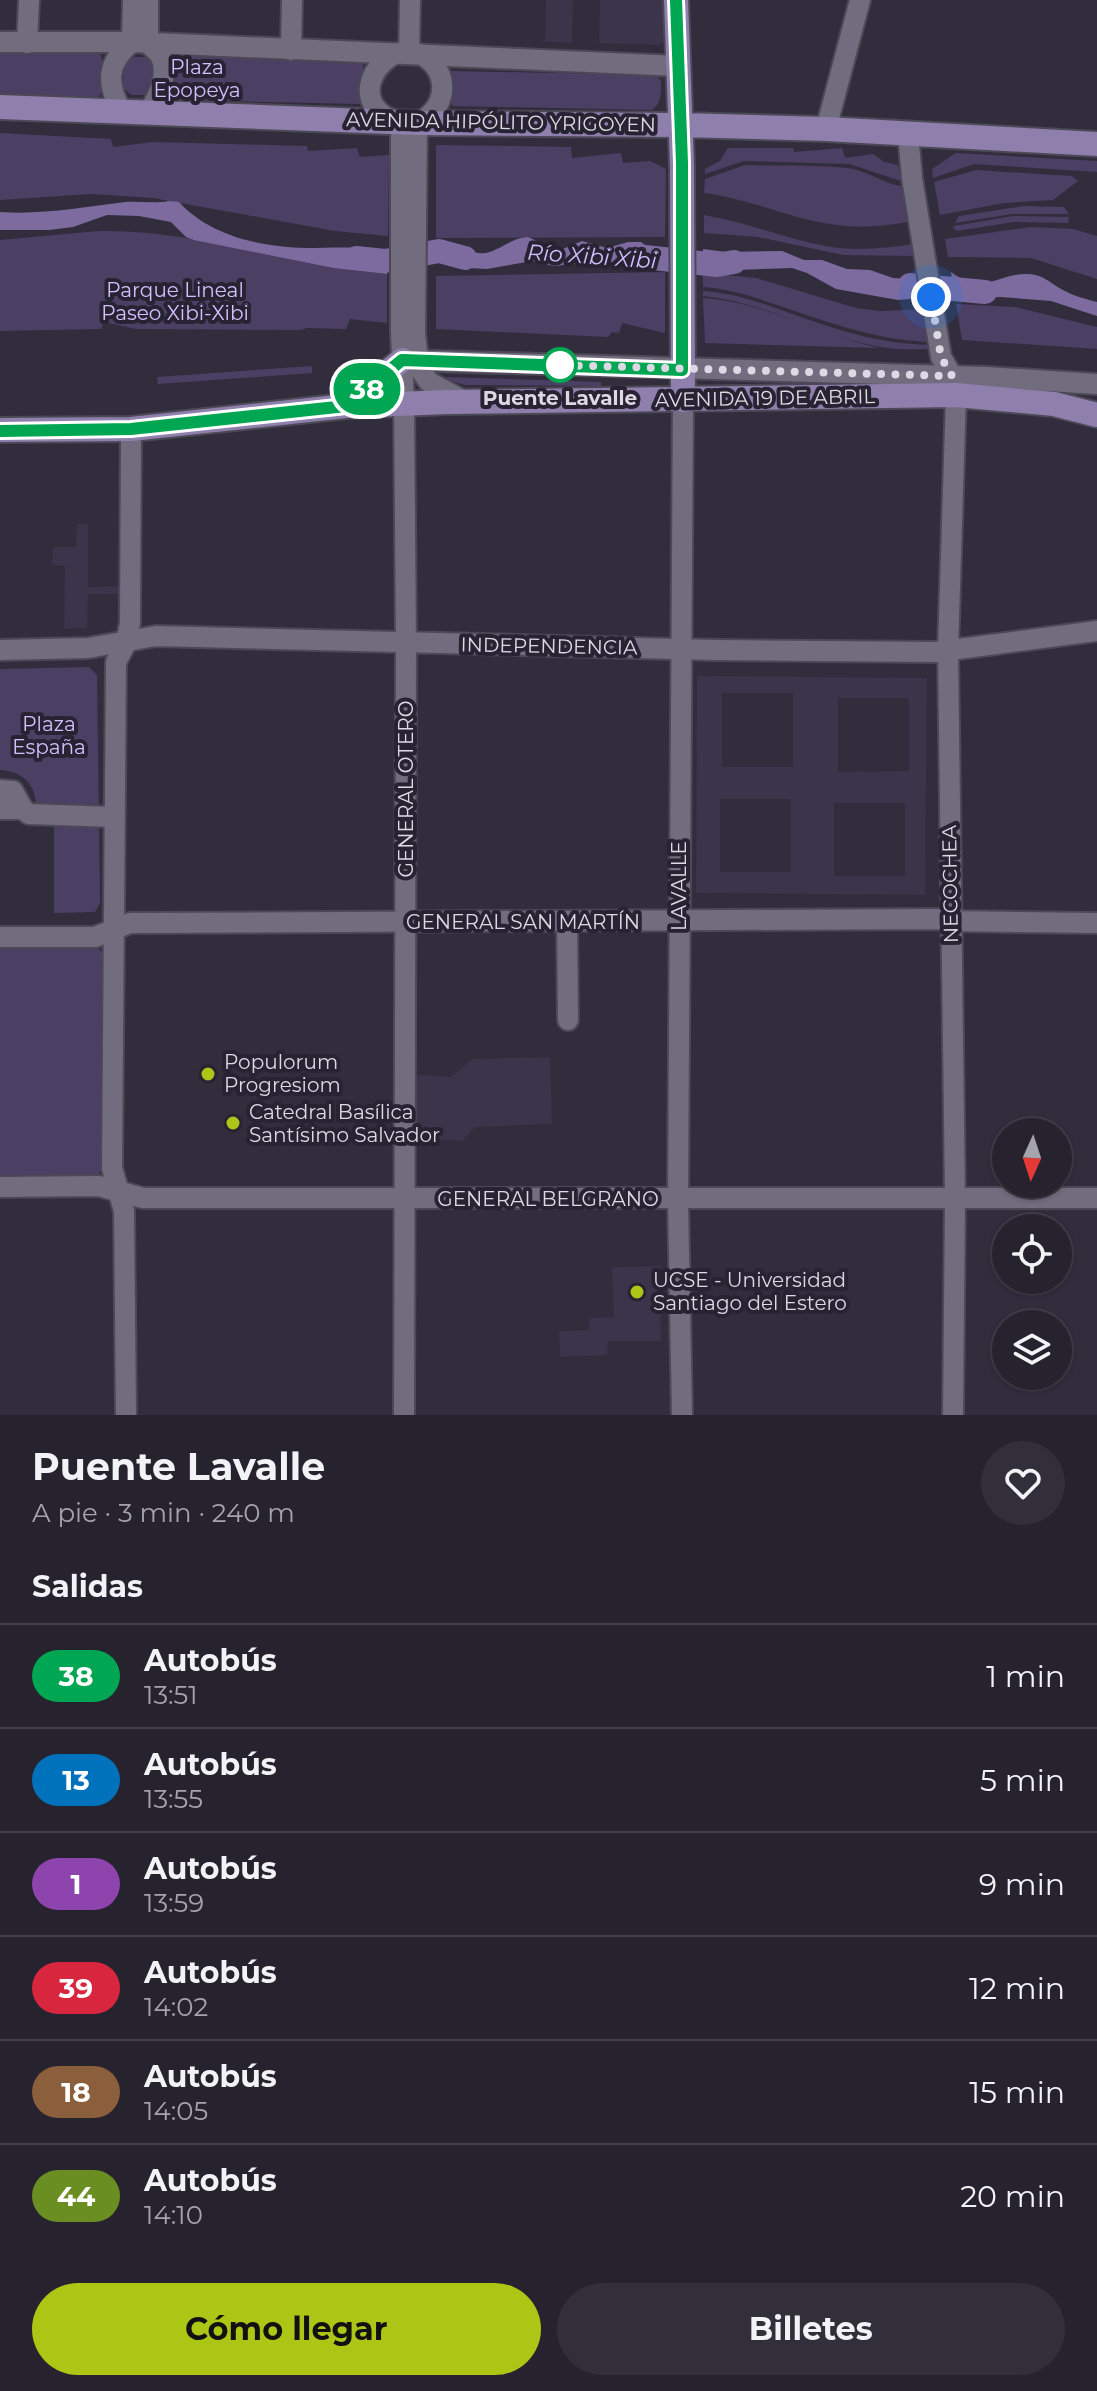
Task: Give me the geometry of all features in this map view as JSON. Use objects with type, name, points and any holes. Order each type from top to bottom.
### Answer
[{"type":"main road","points":[[676,0],[682,166],[682,363]]},
{"type":"main road","points":[[677,33],[686,0]]},
{"type":"main road","name":"AVENIDA HIPÓLITO YRIGOYEN","points":[[0,107],[148,113],[409,134],[681,125],[826,129],[1097,144]]},
{"type":"main road","points":[[346,406],[410,360]]},
{"type":"main road","name":"LAVALLE","points":[[682,363],[683,400]]},
{"type":"main road","name":"AVENIDA 19 DE ABRIL","points":[[0,430],[131,429],[346,406],[404,403],[683,400],[954,385],[1097,415]]},
{"type":"street","points":[[27,43],[29,0]]},
{"type":"street","points":[[133,0],[140,42],[161,57],[163,71],[161,89],[148,113]]},
{"type":"street","points":[[140,42],[148,0]]},
{"type":"street","points":[[291,50],[292,0]]},
{"type":"street","points":[[409,54],[410,0]]},
{"type":"street","points":[[826,129],[860,0]]},
{"type":"street","points":[[0,42],[140,42],[678,66]]},
{"type":"street","points":[[122,112],[113,95],[113,62],[117,54],[140,42]]},
{"type":"street","points":[[409,54],[435,65],[443,86],[437,108],[409,134],[375,106],[370,87],[376,69],[386,58],[409,54]]},
{"type":"street","points":[[0,118],[34,120],[67,110]]},
{"type":"street","name":"GENERAL OTERO","points":[[404,1415],[404,403],[410,360],[409,134]]},
{"type":"street","points":[[908,134],[912,178],[941,357],[954,385]]},
{"type":"street","points":[[410,360],[429,382],[465,402]]},
{"type":"street","name":"AVENIDA 19 DE ABRIL","points":[[410,360],[682,363],[954,385],[1097,384]]},
{"type":"street","name":"NECOCHEA","points":[[953,1415],[955,1198],[948,650],[954,385]]},
{"type":"street","name":"LAVALLE","points":[[682,1415],[678,1199],[683,400]]},
{"type":"street","points":[[126,1415],[124,1211],[112,1168],[112,930],[116,662],[126,643],[130,623],[131,429]]},
{"type":"street","name":"INDEPENDENCIA","points":[[0,650],[88,648],[156,636],[935,652],[1097,631]]},
{"type":"street","points":[[0,790],[13,791],[29,814],[113,817]]},
{"type":"street","points":[[0,809],[23,809]]},
{"type":"street","name":"GENERAL SAN MARTÍN","points":[[0,937],[95,937],[130,923],[939,919],[1097,923]]},
{"type":"street","points":[[567,922],[568,1020]]},
{"type":"street","name":"GENERAL BELGRANO","points":[[0,1187],[99,1186],[143,1198],[1097,1198]]},
{"type":"shaded area","points":[[546,0],[573,0],[572,43],[545,42]]},
{"type":"shaded area","points":[[600,0],[662,0],[666,14],[666,40],[660,45],[599,43]]},
{"type":"shaded area","points":[[77,524],[88,524],[88,587],[123,586],[123,594],[88,594],[87,628],[64,629],[65,566],[52,565],[53,547],[76,547]]},
{"type":"shaded area","points":[[697,676],[927,678],[925,895],[696,893]],"holes":[[[722,693],[793,693],[793,767],[722,767]],[[838,698],[909,698],[909,771],[838,772]],[[720,799],[791,799],[791,872],[720,872]],[[834,803],[905,803],[905,876],[834,876]]]},
{"type":"shaded area","points":[[550,1057],[552,1124],[475,1127],[462,1141],[415,1139],[417,1075],[451,1077],[473,1059]]},
{"type":"shaded area","name":"UCSE - Universidad Santiago del Estero","points":[[660,1266],[661,1341],[608,1341],[607,1355],[560,1357],[559,1331],[589,1330],[590,1318],[614,1317],[612,1267]]},
{"type":"green space","points":[[94,50],[100,53],[104,70],[99,97],[0,94],[0,51]]},
{"type":"green space","name":"Plaza Epopeya","points":[[185,55],[363,63],[362,104],[176,100],[172,74],[176,62]]},
{"type":"green space","points":[[131,57],[147,57],[153,63],[153,89],[147,95],[132,95],[123,88],[124,63]]},
{"type":"green space","points":[[451,71],[656,75],[661,81],[661,93],[658,104],[652,110],[452,106]]},
{"type":"green space","points":[[0,133],[111,139],[113,147],[153,142],[307,146],[308,151],[357,148],[360,157],[389,155],[388,236],[335,231],[153,198],[91,194],[0,200]]},
{"type":"green space","points":[[436,145],[571,147],[572,158],[621,153],[623,163],[650,161],[666,169],[665,237],[436,238]]},
{"type":"green space","points":[[728,148],[793,148],[794,152],[842,148],[845,158],[873,154],[884,162],[898,165],[901,181],[849,164],[744,161],[705,174],[705,169],[720,161]]},
{"type":"green space","points":[[956,153],[1097,161],[1097,172],[974,164],[933,178],[932,169]]},
{"type":"green space","points":[[745,165],[835,167],[861,171],[902,186],[909,222],[862,227],[828,224],[704,193],[705,179]]},
{"type":"green space","points":[[976,170],[1072,176],[1078,181],[1053,200],[1004,203],[940,215],[934,182]]},
{"type":"green space","points":[[1024,206],[1064,207],[1069,214],[1012,214],[955,223],[959,216]]},
{"type":"green space","points":[[704,215],[831,247],[852,249],[913,244],[915,256],[843,255],[758,237],[704,233]]},
{"type":"green space","points":[[1013,216],[1069,217],[1068,223],[1013,222],[957,231],[953,228],[954,226]]},
{"type":"green space","points":[[1031,227],[1073,229],[1097,236],[1097,279],[1031,258],[948,257],[945,239]]},
{"type":"green space","name":"Parque Lineal Paseo Xibi-Xibi","points":[[99,231],[207,241],[387,274],[387,323],[350,319],[346,329],[300,330],[136,329],[104,322],[101,329],[0,331],[0,240]]},
{"type":"green space","points":[[665,272],[665,333],[622,323],[619,333],[612,332],[608,337],[436,329],[436,276]]},
{"type":"green space","points":[[703,273],[756,278],[856,308],[880,311],[924,309],[930,342],[860,331],[748,296],[703,287]]},
{"type":"green space","points":[[703,291],[752,300],[863,336],[930,345],[931,349],[893,349],[864,343],[751,306],[703,296]]},
{"type":"green space","points":[[703,298],[770,312],[879,348],[705,343]]},
{"type":"green space","points":[[956,304],[1015,307],[1097,327],[1097,349],[962,340]]},
{"type":"green space","points":[[312,366],[312,373],[158,384],[157,377]]},
{"type":"green space","points":[[444,377],[601,382],[601,386],[465,385]]},
{"type":"green space","name":"Plaza España","points":[[89,667],[97,675],[100,903],[95,912],[54,913],[54,809],[36,804],[33,790],[26,780],[0,770],[0,669]]},
{"type":"green space","points":[[0,947],[97,947],[103,953],[102,1170],[95,1177],[0,1179]]},
{"type":"water","points":[[179,202],[192,214],[221,231],[254,242],[306,248],[357,248],[388,253],[387,274],[334,268],[194,240],[186,237],[171,222],[139,216],[107,215],[73,227],[49,230],[0,230],[0,212]]},
{"type":"water","points":[[528,237],[558,251],[582,241],[607,248],[641,242],[646,246],[666,249],[665,265],[597,261],[554,266],[532,261],[487,269],[469,268],[447,260],[436,262],[436,242],[486,253]]},
{"type":"water","points":[[703,249],[726,252],[782,251],[804,260],[822,260],[847,269],[870,270],[893,278],[910,279],[918,275],[922,298],[898,300],[836,289],[792,268],[703,271]]},
{"type":"water","points":[[951,272],[973,283],[1017,275],[1039,276],[1070,294],[1097,302],[1097,316],[1051,301],[1001,297],[955,298]]},
{"type":"waterway","name":"Río Xibi Xibi","points":[[356,258],[385,261],[439,251],[465,258]]},
{"type":"waterway","name":"Río Xibi Xibi","points":[[636,256],[717,265],[734,262]]},
{"type":"waterway","name":"Río Xibi Xibi","points":[[910,285],[985,292]]},
{"type":"bus line","name":"38","points":[[0,431],[131,429],[346,406],[402,360],[682,370],[682,163],[676,0]]},
{"type":"place","name":"Puente Lavalle","points":[[560,365]]},
{"type":"place","name":"Populorum Progresiom","points":[[208,1074]]},
{"type":"place","name":"Catedral Basílica Santísimo Salvador","points":[[233,1123]]},
{"type":"place","name":"UCSE - Universidad Santiago del Estero","points":[[637,1292]]},
{"type":"route","points":[[560,365],[555,365],[952,376],[941,357],[931,297]]}]
